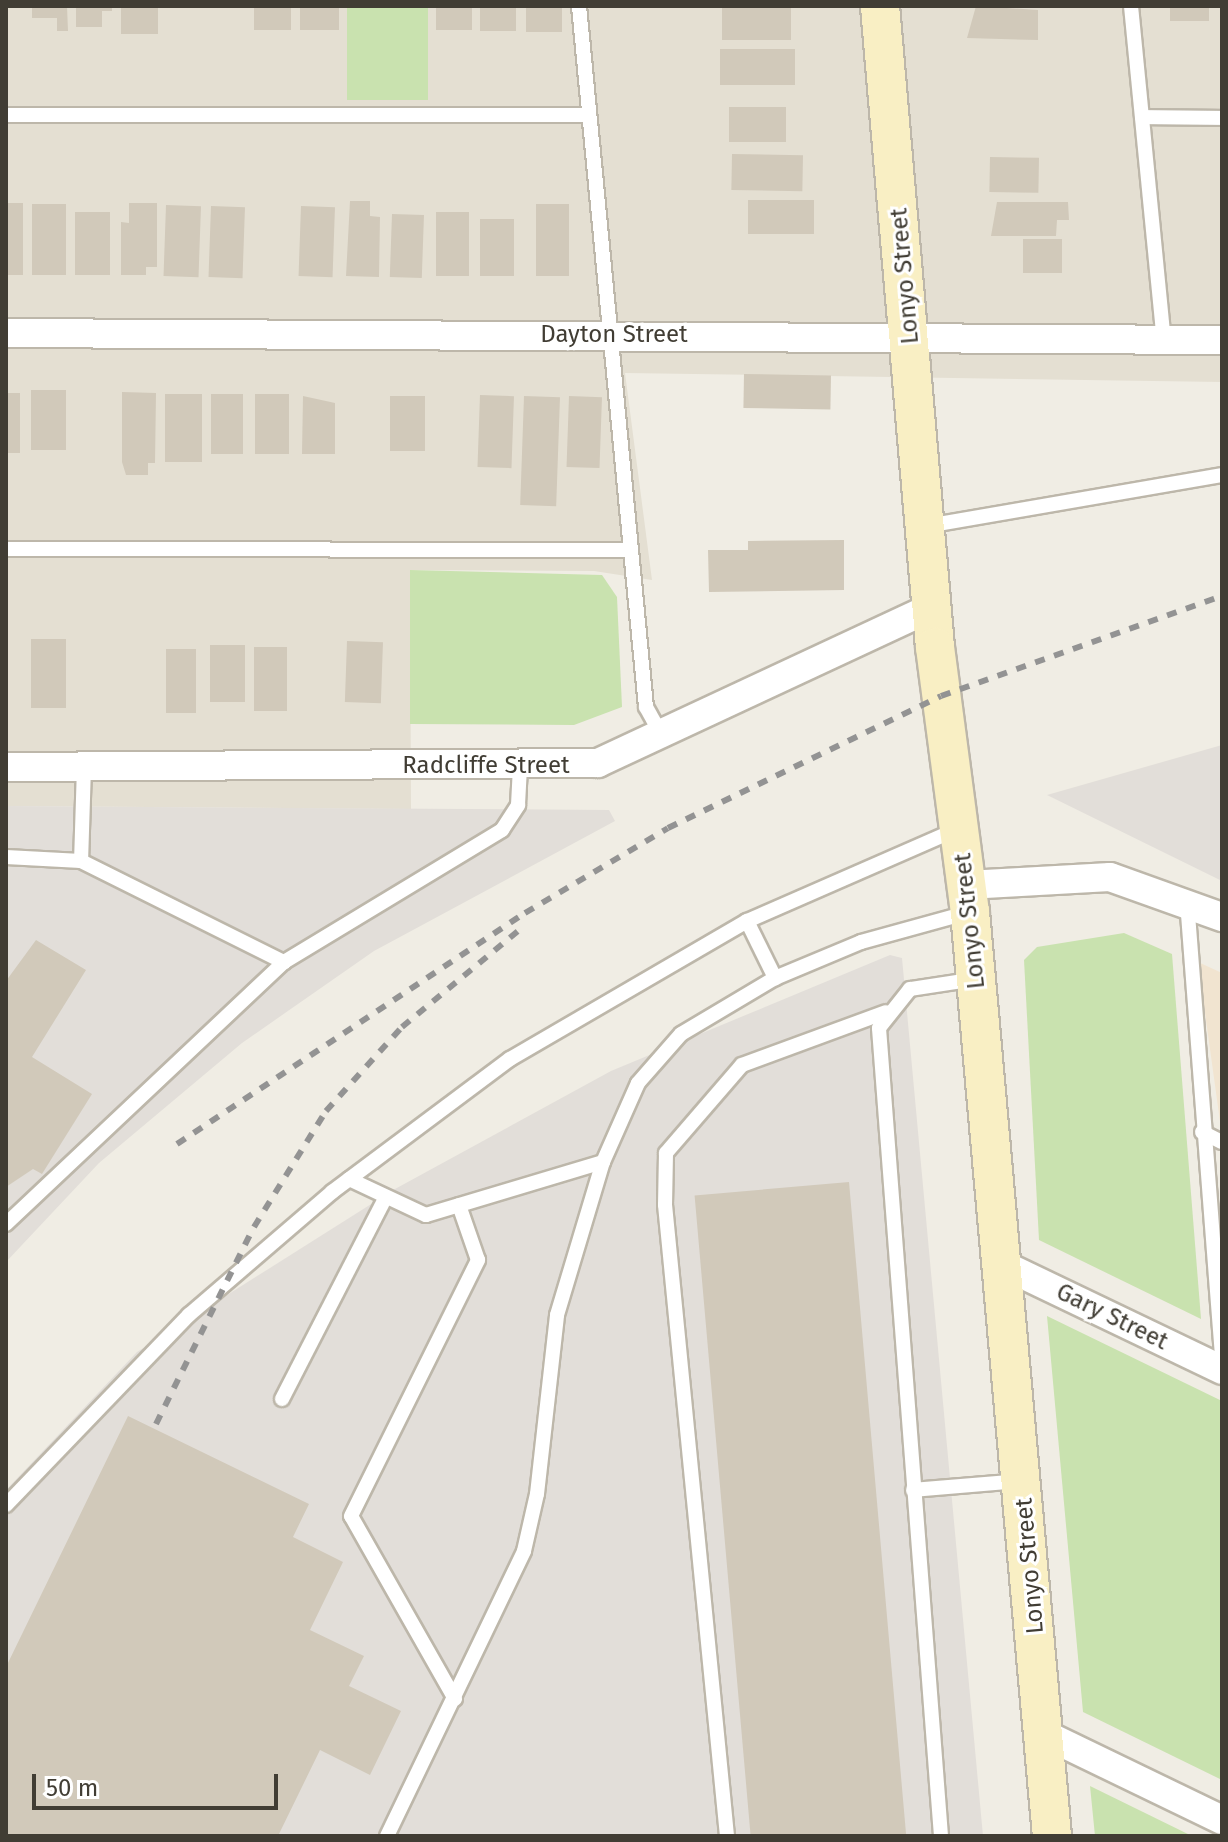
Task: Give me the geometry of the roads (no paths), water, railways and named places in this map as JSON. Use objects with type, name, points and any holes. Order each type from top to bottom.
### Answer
[{"type":"street","name":"Lonyo Street","points":[[880,6],[932,607],[976,979],[1046,1735],[1052,1836]]},
{"type":"street","name":"Dayton Street","points":[[6,333],[1222,340]]},
{"type":"street","name":"Radcliffe Street","points":[[6,767],[520,767],[598,763],[932,607]]},
{"type":"street","points":[[968,898],[1110,877],[1187,900],[1222,917]]},
{"type":"street","name":"Gary Street","points":[[1001,1264],[1222,1370]]},
{"type":"street","points":[[1046,1735],[1222,1820]]},
{"type":"lane","points":[[579,6],[646,707],[660,732]]},
{"type":"lane","points":[[1131,6],[1164,340]]},
{"type":"lane","points":[[6,115],[589,115]]},
{"type":"lane","points":[[1142,117],[1222,118]]},
{"type":"lane","points":[[927,526],[1222,475]]},
{"type":"lane","points":[[6,549],[631,550]]},
{"type":"lane","points":[[81,861],[84,767]]},
{"type":"lane","points":[[6,1224],[284,962],[502,830],[518,805],[520,767]]},
{"type":"lane","points":[[6,1505],[129,1371],[349,1179],[510,1059],[747,921],[960,828]]},
{"type":"lane","points":[[6,857],[81,861],[284,962]]},
{"type":"lane","points":[[387,1836],[513,1582],[532,1524],[557,1315],[603,1162],[638,1083],[659,1054],[775,978],[968,898]]},
{"type":"lane","points":[[1187,900],[1202,1132],[1222,1351]]},
{"type":"lane","points":[[747,921],[775,978]]},
{"type":"lane","points":[[941,1836],[879,1028],[886,1012],[910,989],[976,979]]},
{"type":"lane","points":[[727,1836],[665,1205],[666,1153],[742,1065],[886,1012]]},
{"type":"lane","points":[[1202,1132],[1222,1142]]},
{"type":"lane","points":[[349,1179],[426,1215],[603,1162]]},
{"type":"lane","points":[[282,1399],[386,1197]]},
{"type":"lane","points":[[455,1699],[351,1516],[478,1260],[459,1205]]},
{"type":"lane","points":[[913,1490],[1022,1480]]},
{"type":"railway","points":[[177,1144],[525,913],[668,828],[941,696],[1222,596]]},
{"type":"railway","points":[[156,1424],[254,1227],[326,1111],[402,1027],[524,926]]}]
